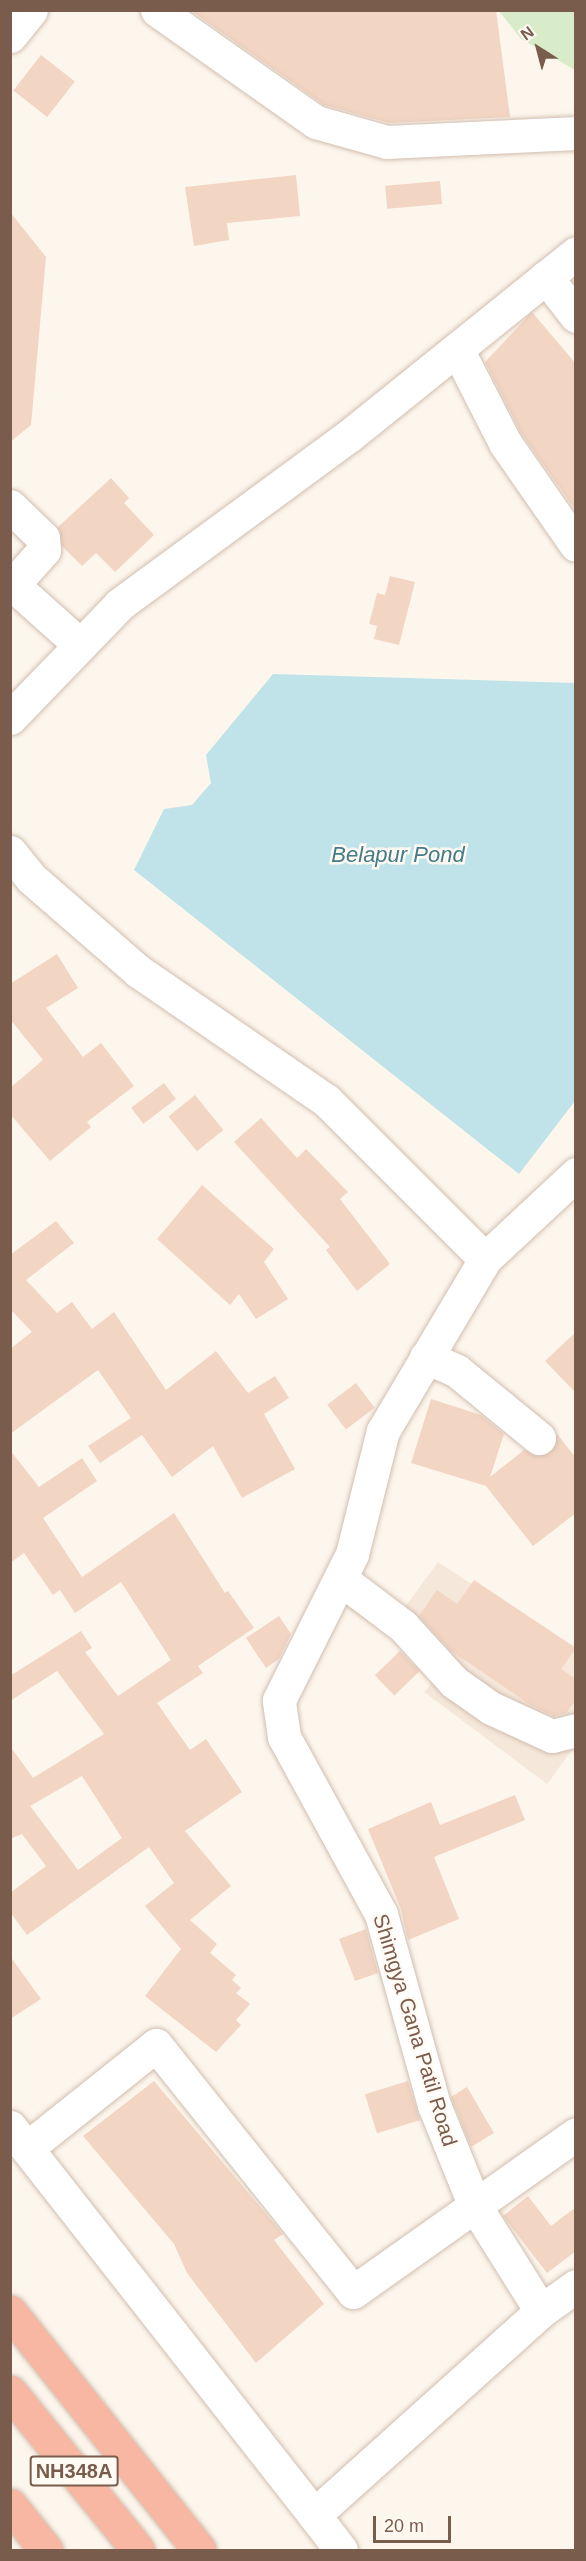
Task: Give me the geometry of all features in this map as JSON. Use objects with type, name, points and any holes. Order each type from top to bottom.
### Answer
[{"type":"highway","points":[[10,2312],[199,2550]]},
{"type":"highway","name":"NH348A","points":[[10,2392],[138,2550]]},
{"type":"highway","name":"NH348A","points":[[10,2505],[46,2550]]},
{"type":"street","points":[[10,36],[31,10]]},
{"type":"street","points":[[156,10],[316,122],[387,142],[576,133]]},
{"type":"street","points":[[10,718],[120,604],[458,351],[576,253]]},
{"type":"street","points":[[546,277],[576,316]]},
{"type":"street","points":[[458,351],[505,443],[576,545]]},
{"type":"street","points":[[10,506],[43,538],[44,550],[12,587],[80,645]]},
{"type":"street","points":[[10,852],[31,878],[138,971],[327,1101],[485,1259]]},
{"type":"street","name":"Shimgya Gana Patil Road","points":[[541,2311],[474,2204],[434,2105],[381,1914],[285,1737],[279,1700],[342,1580],[383,1431],[485,1259],[576,1174]]},
{"type":"street","points":[[426,1357],[457,1371],[539,1438]]},
{"type":"street","points":[[342,1580],[403,1626],[454,1682],[492,1708],[552,1736],[576,1730]]},
{"type":"street","points":[[341,2550],[19,2138],[156,2046],[353,2292],[474,2204],[576,2134]]},
{"type":"street","points":[[314,2515],[541,2311],[576,2286]]},
{"type":"shaded area","points":[[438,1562],[575,1652],[575,1746],[547,1784],[424,1692],[433,1682],[416,1668],[415,1653],[350,1610],[361,1586],[402,1611]]},
{"type":"green space","points":[[499,11],[575,11],[575,70],[521,39]]},
{"type":"water","name":"Belapur Pond","points":[[273,674],[575,683],[575,1101],[519,1174],[134,870],[164,809],[192,805],[211,783],[206,755]]},
{"type":"building","points":[[190,10],[496,10],[510,117],[389,123],[324,105]]},
{"type":"building","points":[[41,55],[75,81],[47,117],[13,90]]},
{"type":"building","points":[[296,175],[300,216],[227,223],[229,240],[194,246],[185,187]]},
{"type":"building","points":[[440,181],[442,204],[387,209],[385,186]]},
{"type":"building","points":[[10,212],[46,257],[31,425],[10,442]]},
{"type":"building","points":[[532,312],[576,364],[576,511],[521,433],[485,362]]},
{"type":"building","points":[[111,478],[129,498],[124,503],[154,535],[115,572],[96,553],[82,566],[62,546],[58,527]]},
{"type":"building","points":[[390,576],[415,582],[399,645],[374,639],[377,626],[369,624],[377,593],[385,595]]},
{"type":"building","points":[[57,954],[78,988],[46,1008],[83,1057],[101,1043],[134,1086],[87,1122],[91,1127],[50,1161],[10,1114],[10,1088],[43,1060],[10,1019],[10,984]]},
{"type":"building","points":[[164,1083],[176,1099],[143,1124],[131,1108]]},
{"type":"building","points":[[195,1095],[223,1130],[197,1151],[169,1116]]},
{"type":"building","points":[[261,1118],[297,1158],[306,1149],[348,1192],[340,1199],[390,1264],[357,1291],[326,1250],[330,1247],[234,1142]]},
{"type":"building","points":[[202,1185],[274,1249],[264,1262],[288,1299],[256,1319],[239,1294],[230,1305],[157,1239]]},
{"type":"building","points":[[56,1221],[74,1243],[26,1280],[57,1313],[72,1302],[92,1329],[114,1312],[166,1390],[216,1351],[248,1393],[275,1376],[289,1398],[264,1414],[295,1469],[242,1498],[213,1446],[172,1477],[142,1435],[100,1463],[88,1446],[131,1418],[98,1370],[10,1434],[10,1349],[32,1332],[10,1309],[10,1255]]},
{"type":"building","points":[[576,1332],[576,1393],[545,1361]]},
{"type":"building","points":[[356,1383],[375,1408],[346,1429],[327,1405]]},
{"type":"building","points":[[431,1399],[481,1415],[504,1434],[490,1477],[524,1450],[546,1455],[557,1434],[576,1458],[576,1513],[533,1546],[486,1486],[411,1463]]},
{"type":"building","points":[[10,1450],[39,1487],[82,1458],[97,1481],[43,1518],[82,1577],[174,1513],[225,1593],[228,1591],[254,1628],[198,1666],[203,1673],[157,1703],[190,1750],[206,1739],[242,1792],[185,1831],[231,1886],[190,1920],[217,1944],[210,1953],[236,1975],[232,1980],[241,1988],[236,1993],[250,2004],[236,2020],[241,2025],[216,2052],[145,1996],[181,1949],[145,1906],[174,1883],[149,1847],[27,1935],[10,1912],[10,1893],[46,1866],[22,1834],[10,1839],[10,1746],[33,1778],[104,1734],[57,1671],[10,1701],[10,1676],[81,1631],[92,1648],[85,1652],[118,1696],[171,1660],[121,1582],[75,1613],[60,1590],[53,1595],[24,1553],[10,1563]],"holes":[[[82,1776],[122,1838],[78,1870],[30,1806]]]},
{"type":"building","points":[[474,1580],[576,1648],[561,1669],[576,1679],[576,1700],[566,1713],[554,1716],[532,1706],[450,1650],[419,1616],[437,1590],[457,1604]]},
{"type":"building","points":[[279,1616],[291,1634],[279,1659],[266,1668],[246,1638]]},
{"type":"building","points":[[400,1651],[419,1671],[394,1695],[375,1675]]},
{"type":"building","points":[[515,1795],[525,1820],[434,1857],[459,1919],[408,1940],[401,1909],[368,1829],[431,1802],[440,1825]]},
{"type":"building","points":[[366,1929],[378,1973],[355,1981],[339,1939]]},
{"type":"building","points":[[10,1956],[41,1999],[10,2019]]},
{"type":"building","points":[[154,2081],[283,2234],[274,2240],[324,2304],[256,2363],[187,2273],[174,2244],[83,2136]]},
{"type":"building","points":[[408,2081],[420,2120],[377,2133],[365,2094]]},
{"type":"building","points":[[467,2087],[494,2133],[471,2147],[451,2097]]},
{"type":"building","points":[[528,2196],[551,2226],[576,2207],[576,2251],[547,2273],[503,2216]]}]
